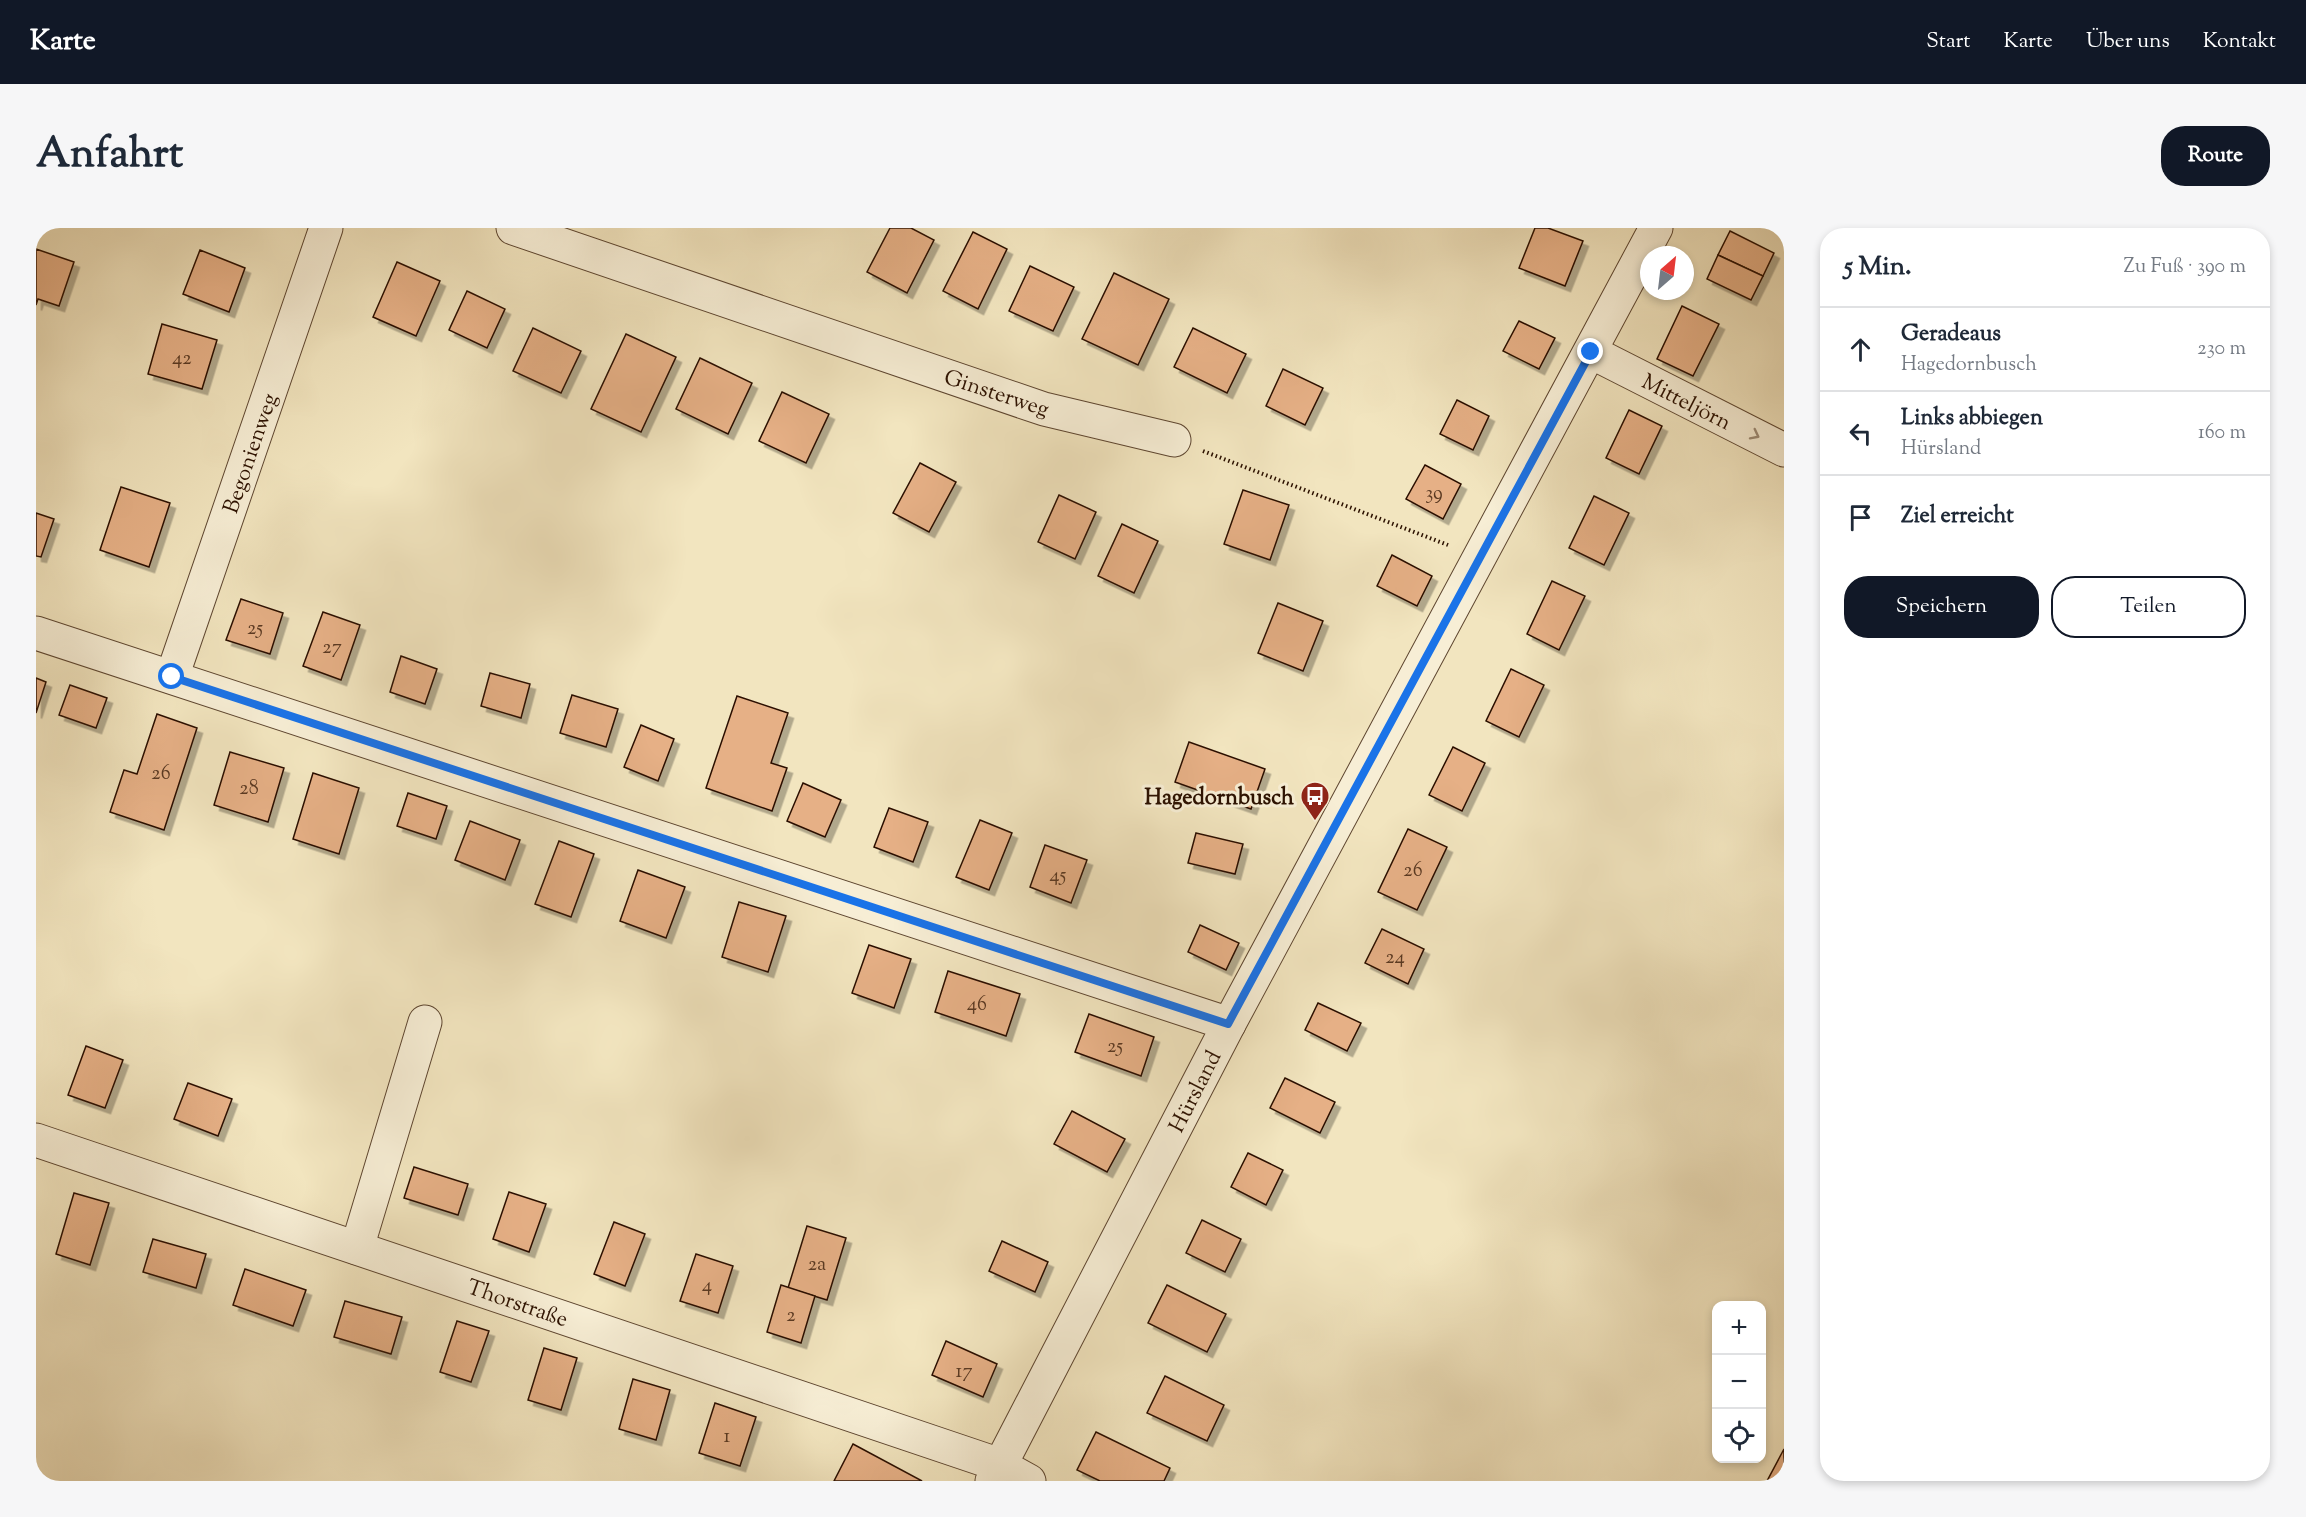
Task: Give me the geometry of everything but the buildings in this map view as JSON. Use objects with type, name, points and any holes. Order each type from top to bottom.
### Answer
[{"type":"street","name":"Begonienweg","points":[[172,677],[326,228]]},
{"type":"street","name":"Ginsterweg","points":[[513,228],[1044,409],[1174,440]]},
{"type":"street","name":"Hürsland","points":[[996,1473],[1228,1024],[1656,228]]},
{"type":"street","name":"Mitteljörn","points":[[1591,352],[1784,450]]},
{"type":"street","points":[[36,633],[1228,1024]]},
{"type":"street","points":[[357,1248],[425,1022]]},
{"type":"street","name":"Thorstraße","points":[[36,1140],[357,1248],[996,1473],[1029,1481]]},
{"type":"path","points":[[1174,440],[1480,557]]},
{"type":"place","name":"Hagedornbusch","points":[[1315,822]]},
{"type":"route","points":[[172,677],[1228,1024],[1591,352]]}]
